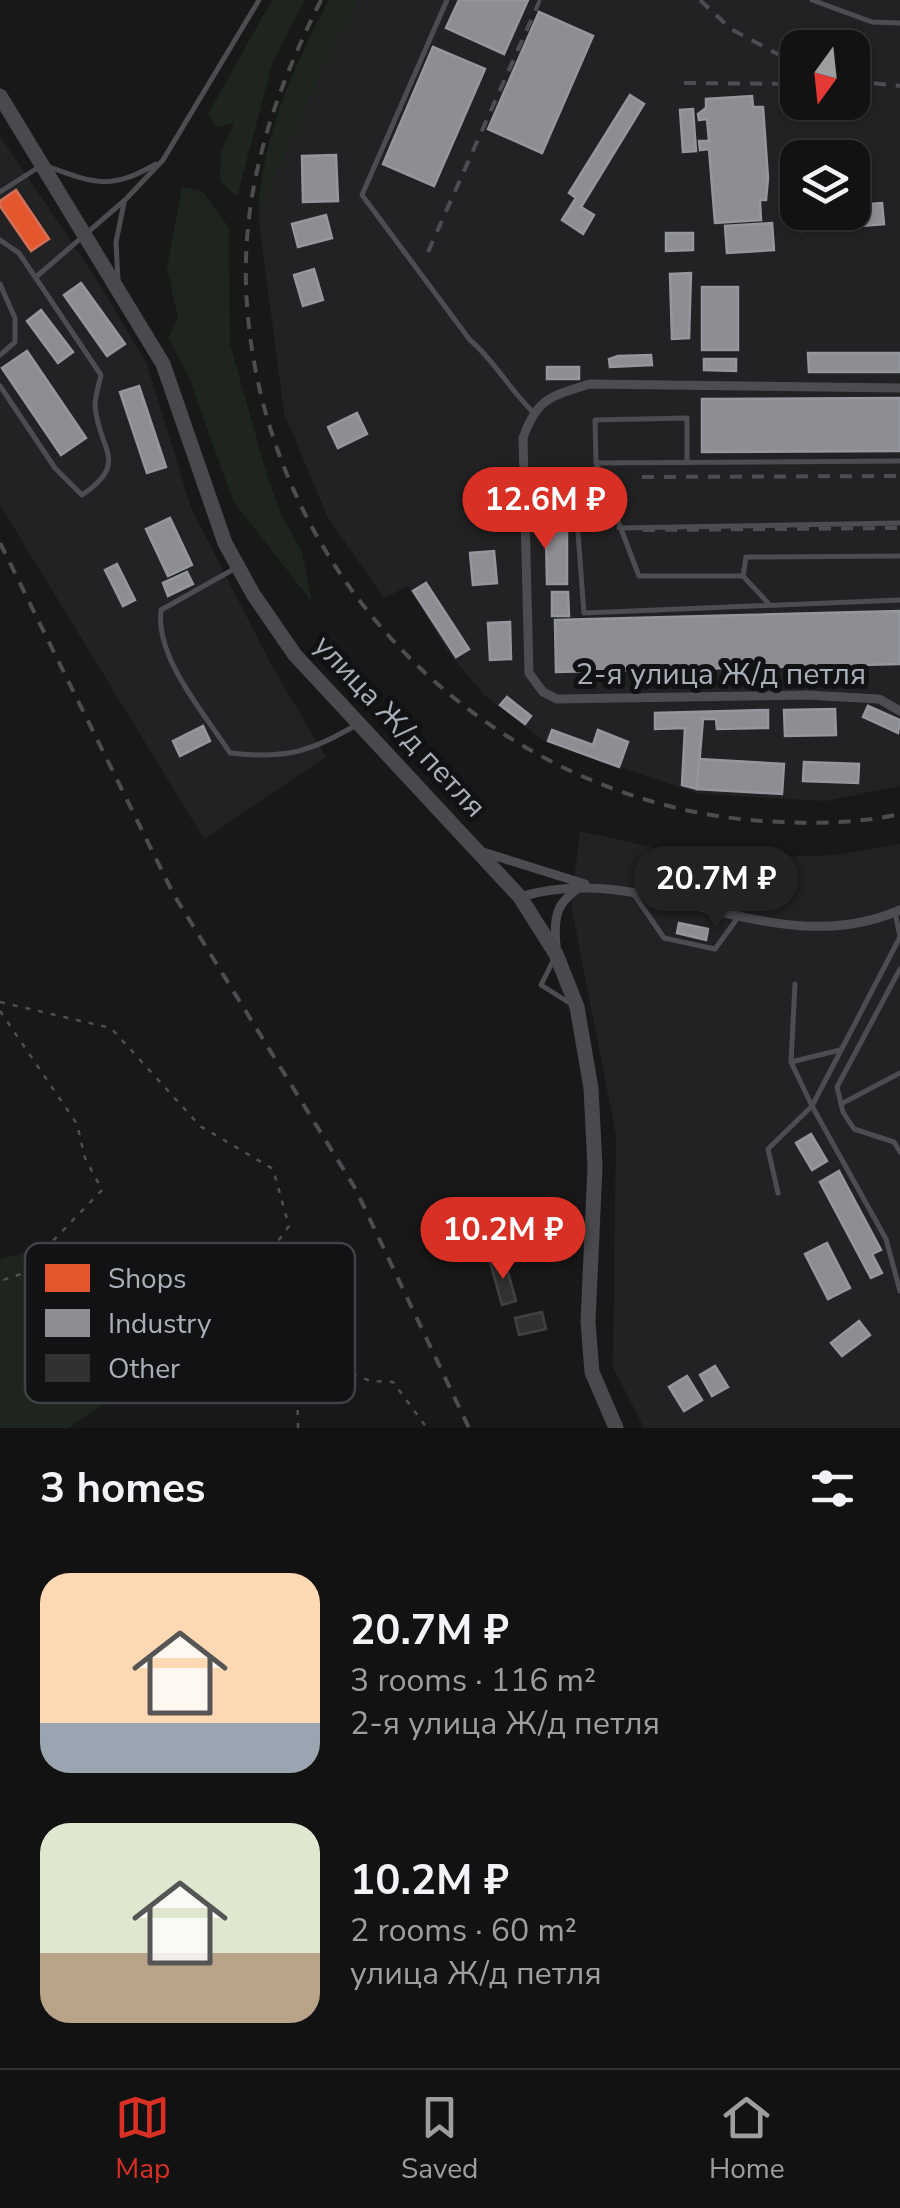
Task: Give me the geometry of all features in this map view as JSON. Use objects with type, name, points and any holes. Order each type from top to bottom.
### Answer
[{"type":"main road","name":"улица Ж/д петля","points":[[0,96],[88,233],[163,364],[236,568],[295,655],[479,850],[520,897],[556,954],[578,1007],[591,1088],[595,1167],[588,1322],[592,1372],[616,1428]]},
{"type":"street","points":[[532,411],[552,396],[590,384],[900,388]]},
{"type":"street","name":"2-я улица Ж/д петля","points":[[532,411],[523,438],[529,673],[543,692],[557,699],[879,698],[900,711]]},
{"type":"street","points":[[479,850],[534,872],[632,890],[738,916],[816,927],[850,926],[898,911]]},
{"type":"street","points":[[520,897],[586,884]]},
{"type":"street","points":[[556,954],[556,910],[564,897],[586,884]]},
{"type":"lane","points":[[36,276],[125,200],[162,160],[259,0]]},
{"type":"lane","points":[[447,0],[362,195],[470,340],[489,357],[511,391],[532,411]]},
{"type":"lane","points":[[812,0],[872,22],[900,23]]},
{"type":"lane","points":[[0,192],[43,164],[108,184],[130,179],[162,160]]},
{"type":"lane","points":[[118,284],[116,242],[125,200]]},
{"type":"lane","points":[[0,240],[18,253],[36,276],[102,375],[95,405],[111,458],[102,481],[82,495],[55,468],[0,386]]},
{"type":"lane","points":[[0,284],[15,318],[16,342],[0,354]]},
{"type":"lane","points":[[687,461],[687,418],[594,420],[596,463],[638,576],[742,576],[768,603]]},
{"type":"lane","points":[[596,463],[900,460]]},
{"type":"lane","points":[[611,499],[576,506],[584,613],[900,600]]},
{"type":"lane","points":[[619,528],[900,523]]},
{"type":"lane","points":[[742,576],[746,557],[900,556]]},
{"type":"lane","points":[[236,568],[160,610],[159,625],[172,660],[230,753],[275,758],[323,744],[358,724]]},
{"type":"lane","points":[[632,890],[664,938],[715,950],[738,916]]},
{"type":"lane","points":[[778,1193],[768,1149],[812,1106],[900,937],[898,911]]},
{"type":"lane","points":[[556,954],[541,985],[578,1007]]},
{"type":"lane","points":[[899,973],[837,1087],[854,1129],[894,1142],[900,1152]]},
{"type":"lane","points":[[795,984],[791,1062],[886,1239],[900,1291]]},
{"type":"lane","points":[[791,1062],[840,1050]]},
{"type":"lane","points":[[841,1104],[900,1073]]},
{"type":"path","points":[[0,1002],[111,1028],[200,1126],[273,1169],[289,1226],[277,1243]]},
{"type":"path","points":[[0,1010],[77,1124],[85,1158],[102,1190],[51,1243]]},
{"type":"path","points":[[0,1281],[25,1270]]},
{"type":"path","points":[[355,1376],[370,1382],[393,1382],[427,1428]]},
{"type":"path","points":[[297,1403],[298,1428]]},
{"type":"shaded area","points":[[272,0],[305,0],[273,61],[237,197],[220,181],[221,152],[234,123],[216,127],[208,114]]},
{"type":"shaded area","points":[[329,0],[358,0],[331,48],[258,214],[273,130],[303,51]]},
{"type":"shaded area","points":[[358,0],[900,0],[900,786],[826,801],[699,794],[544,741],[484,695],[448,652],[408,586],[384,598],[328,518],[284,413],[258,214],[331,48]]},
{"type":"shaded area","points":[[0,136],[99,283],[147,364],[191,508],[273,668],[326,757],[204,839],[0,505]]},
{"type":"shaded area","points":[[182,187],[202,191],[229,228],[230,344],[268,479],[302,552],[312,602],[233,501],[189,377],[168,338],[178,318],[167,268]]},
{"type":"shaded area","points":[[580,831],[704,859],[837,855],[900,844],[900,1428],[644,1428],[613,1367],[616,1135],[571,905]]},
{"type":"shaded area","points":[[25,1253],[25,1403],[104,1403],[68,1428],[0,1428],[0,1259]]},
{"type":"building: Shops","points":[[16,190],[49,239],[31,251],[0,206],[0,201]]},
{"type":"building: Industry","points":[[459,0],[528,0],[504,54],[446,28]]},
{"type":"building: Industry","points":[[539,12],[593,36],[542,153],[488,129]]},
{"type":"building: Industry","points":[[433,47],[485,69],[434,186],[383,164]]},
{"type":"building: Industry","points":[[630,95],[644,104],[581,207],[594,215],[583,234],[562,220],[576,198],[569,193]]},
{"type":"building: Industry","points":[[752,96],[753,107],[763,107],[768,178],[766,200],[760,200],[761,220],[715,223],[709,149],[700,150],[699,141],[709,141],[707,119],[699,120],[698,114],[706,108],[706,99]]},
{"type":"building: Industry","points":[[693,109],[696,151],[683,152],[680,110]]},
{"type":"building: Industry","points":[[336,155],[338,201],[303,202],[302,156]]},
{"type":"building: Industry","points":[[882,203],[884,224],[870,225],[870,204]]},
{"type":"building: Industry","points":[[326,215],[332,238],[298,247],[292,224]]},
{"type":"building: Industry","points":[[772,223],[774,250],[727,253],[725,226]]},
{"type":"building: Industry","points":[[666,233],[693,233],[693,250],[666,251]]},
{"type":"building: Industry","points":[[314,269],[323,300],[303,306],[294,275]]},
{"type":"building: Industry","points":[[691,273],[689,338],[672,339],[670,274]]},
{"type":"building: Industry","points":[[81,283],[125,344],[107,356],[64,295]]},
{"type":"building: Industry","points":[[702,287],[738,287],[738,350],[702,350]]},
{"type":"building: Industry","points":[[41,310],[73,352],[58,363],[27,321]]},
{"type":"building: Industry","points":[[27,351],[86,438],[61,455],[2,368]]},
{"type":"building: Industry","points":[[808,353],[900,353],[900,372],[809,372]]},
{"type":"building: Industry","points":[[651,355],[652,365],[610,367],[609,359],[618,356]]},
{"type":"building: Industry","points":[[704,359],[736,359],[736,371],[704,370]]},
{"type":"building: Industry","points":[[547,367],[579,367],[579,379],[547,379]]},
{"type":"building: Industry","points":[[139,386],[166,467],[147,473],[120,392]]},
{"type":"building: Industry","points":[[900,398],[900,451],[702,452],[702,399]]},
{"type":"building: Industry","points":[[357,413],[367,434],[338,448],[328,427]]},
{"type":"building: Industry","points":[[170,518],[192,565],[168,576],[146,529]]},
{"type":"building: Industry","points":[[546,532],[567,532],[567,584],[547,584]]},
{"type":"building: Industry","points":[[494,551],[497,583],[473,585],[470,553]]},
{"type":"building: Industry","points":[[117,564],[135,600],[123,606],[105,570]]},
{"type":"building: Industry","points":[[187,572],[193,584],[168,596],[163,583]]},
{"type":"building: Industry","points":[[426,583],[469,649],[456,657],[413,591]]},
{"type":"building: Industry","points":[[552,592],[568,592],[569,616],[552,616]]},
{"type":"building: Industry","points":[[900,611],[900,664],[556,672],[555,620]]},
{"type":"building: Industry","points":[[510,622],[511,659],[490,660],[488,623]]},
{"type":"building: Industry","points":[[507,697],[531,716],[525,724],[500,705]]},
{"type":"building: Industry","points":[[868,706],[900,720],[898,733],[863,717]]},
{"type":"building: Industry","points":[[835,709],[836,735],[785,736],[784,710]]},
{"type":"building: Industry","points":[[768,710],[768,728],[717,729],[716,719],[703,719],[697,789],[682,785],[685,728],[655,729],[655,713]]},
{"type":"building: Industry","points":[[203,726],[210,741],[180,756],[173,741]]},
{"type":"building: Industry","points":[[552,730],[593,745],[598,730],[628,742],[619,767],[548,741]]},
{"type":"building: Industry","points":[[699,759],[784,764],[782,794],[697,789]]},
{"type":"building: Industry","points":[[804,762],[859,764],[858,783],[803,781]]},
{"type":"building: Industry","points":[[679,923],[708,929],[706,940],[677,933]]},
{"type":"building: Industry","points":[[811,1134],[827,1161],[812,1170],[796,1143]]},
{"type":"building: Industry","points":[[839,1171],[881,1250],[872,1254],[882,1273],[871,1278],[820,1182]]},
{"type":"building: Industry","points":[[827,1243],[850,1288],[828,1299],[805,1254]]},
{"type":"building: Industry","points":[[859,1321],[870,1335],[842,1356],[831,1343]]},
{"type":"building: Industry","points":[[715,1366],[728,1387],[712,1396],[700,1375]]},
{"type":"building: Industry","points":[[687,1376],[702,1400],[684,1411],[669,1387]]},
{"type":"building: Other","points":[[504,1258],[516,1301],[502,1305],[490,1262]]},
{"type":"building: Other","points":[[542,1312],[546,1329],[519,1335],[515,1318]]},
{"type":"railway","points":[[321,0],[288,73],[263,148],[248,224],[247,305],[263,403],[296,495],[344,579],[405,654],[478,717],[561,766],[652,801],[749,820],[824,823],[900,814]]},
{"type":"railway","points":[[428,252],[540,0]]},
{"type":"railway","points":[[700,0],[731,29],[780,55]]},
{"type":"railway","points":[[684,83],[780,84]]},
{"type":"railway","points":[[870,83],[900,86]]},
{"type":"railway","points":[[642,477],[900,476]]},
{"type":"railway","points":[[643,530],[900,528]]},
{"type":"railway","points":[[0,543],[174,895],[355,1188],[469,1428]]}]
